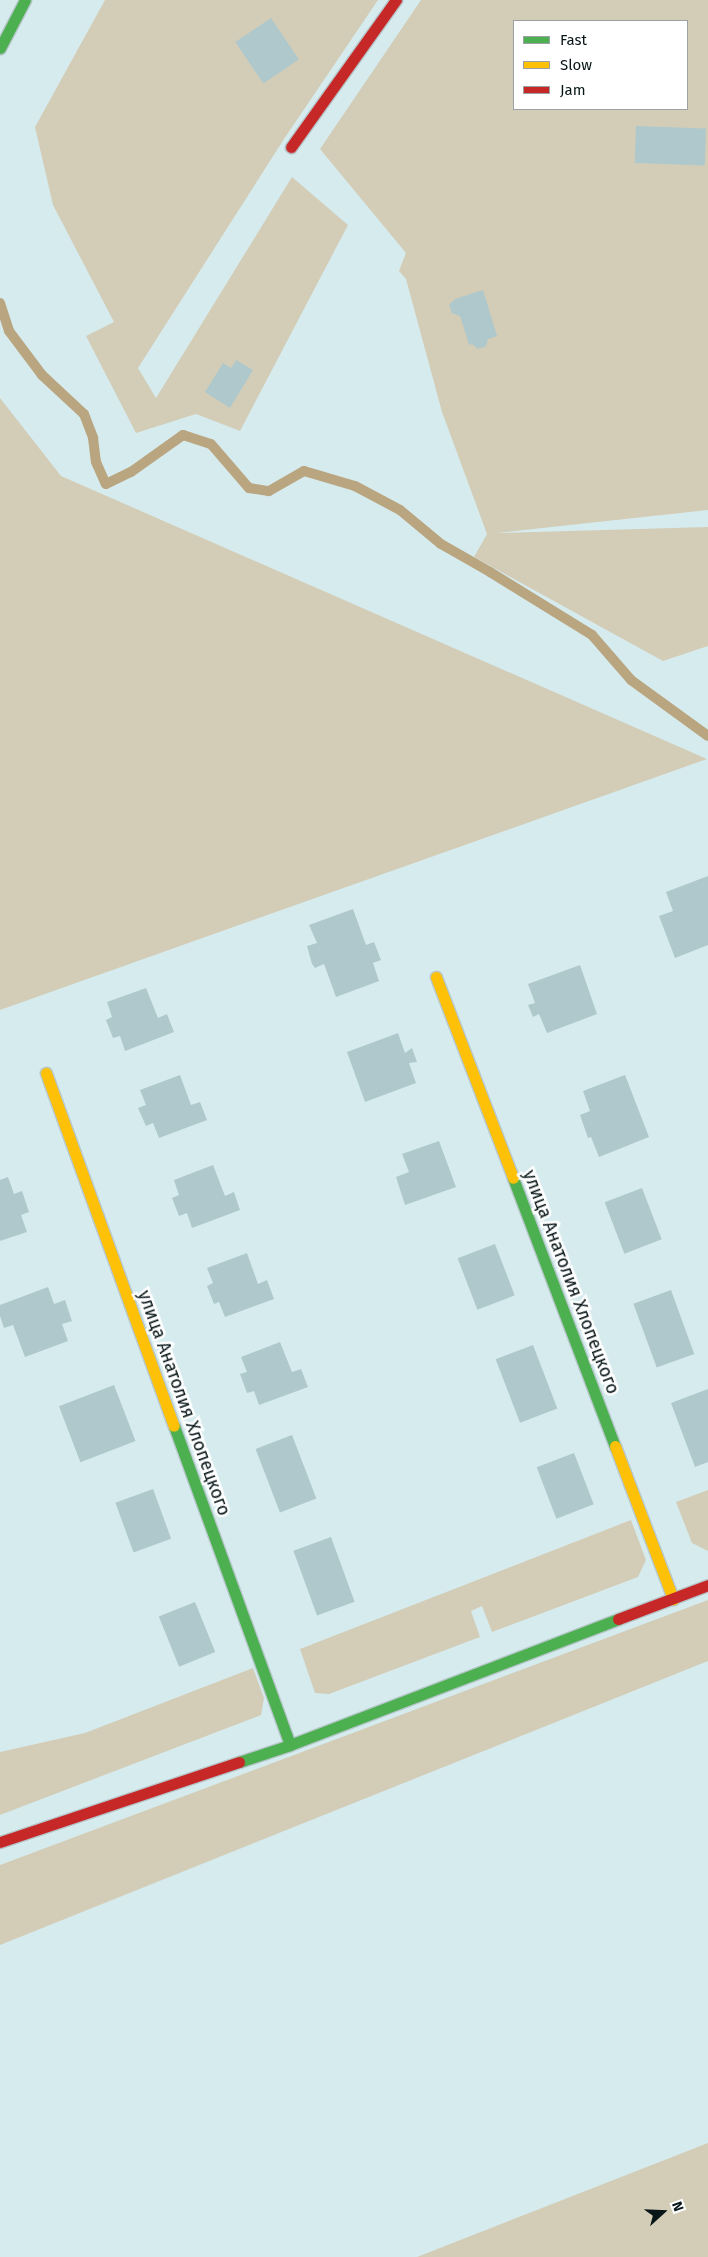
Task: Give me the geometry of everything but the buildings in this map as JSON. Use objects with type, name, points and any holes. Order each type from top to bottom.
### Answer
[{"type":"street","points":[[0,48],[25,0]]},
{"type":"street","points":[[291,146],[396,0]]},
{"type":"street","name":"улица Анатолия Хлопецкого","points":[[436,977],[673,1599]]},
{"type":"street","name":"улица Анатолия Хлопецкого","points":[[46,1073],[290,1745]]},
{"type":"street","points":[[0,1842],[290,1745],[708,1586]]},
{"type":"shaded area","points":[[105,0],[378,0],[284,139],[138,368],[156,398],[292,177],[348,225],[240,431],[196,414],[136,433],[86,336],[114,322],[53,205],[35,127]]},
{"type":"shaded area","points":[[421,0],[708,0],[708,510],[497,533],[708,527],[708,646],[663,661],[474,557],[487,534],[442,412],[406,279],[399,271],[406,253],[320,149]]},
{"type":"shaded area","points":[[0,398],[61,476],[707,759],[0,1010]]},
{"type":"shaded area","points":[[708,1490],[708,1551],[692,1543],[676,1502]]},
{"type":"shaded area","points":[[631,1520],[646,1560],[638,1577],[492,1632],[482,1606],[471,1611],[480,1637],[329,1694],[315,1693],[300,1649]]},
{"type":"shaded area","points":[[708,1600],[708,1661],[0,1945],[0,1865]]},
{"type":"shaded area","points":[[253,1668],[264,1698],[261,1715],[0,1815],[0,1752],[85,1733]]},
{"type":"shaded area","points":[[708,2143],[708,2257],[417,2257]]},
{"type":"waterway","points":[[0,303],[9,331],[42,375],[84,414],[93,438],[96,462],[106,484],[131,472],[183,435],[211,444],[249,488],[269,491],[304,471],[355,486],[400,510],[441,544],[592,635],[631,680],[708,736]]},
{"type":"traffic: fast","points":[[0,48],[25,0]]},
{"type":"traffic: fast","points":[[513,1178],[615,1446]]},
{"type":"traffic: fast","points":[[174,1426],[290,1745]]},
{"type":"traffic: fast","points":[[239,1762],[290,1745],[618,1619]]},
{"type":"traffic: slow","points":[[436,977],[513,1178]]},
{"type":"traffic: slow","points":[[46,1073],[174,1426]]},
{"type":"traffic: slow","points":[[615,1446],[673,1599]]},
{"type":"traffic: jam","points":[[291,147],[396,0]]},
{"type":"traffic: jam","points":[[618,1619],[708,1585]]},
{"type":"traffic: jam","points":[[0,1842],[239,1762]]}]
